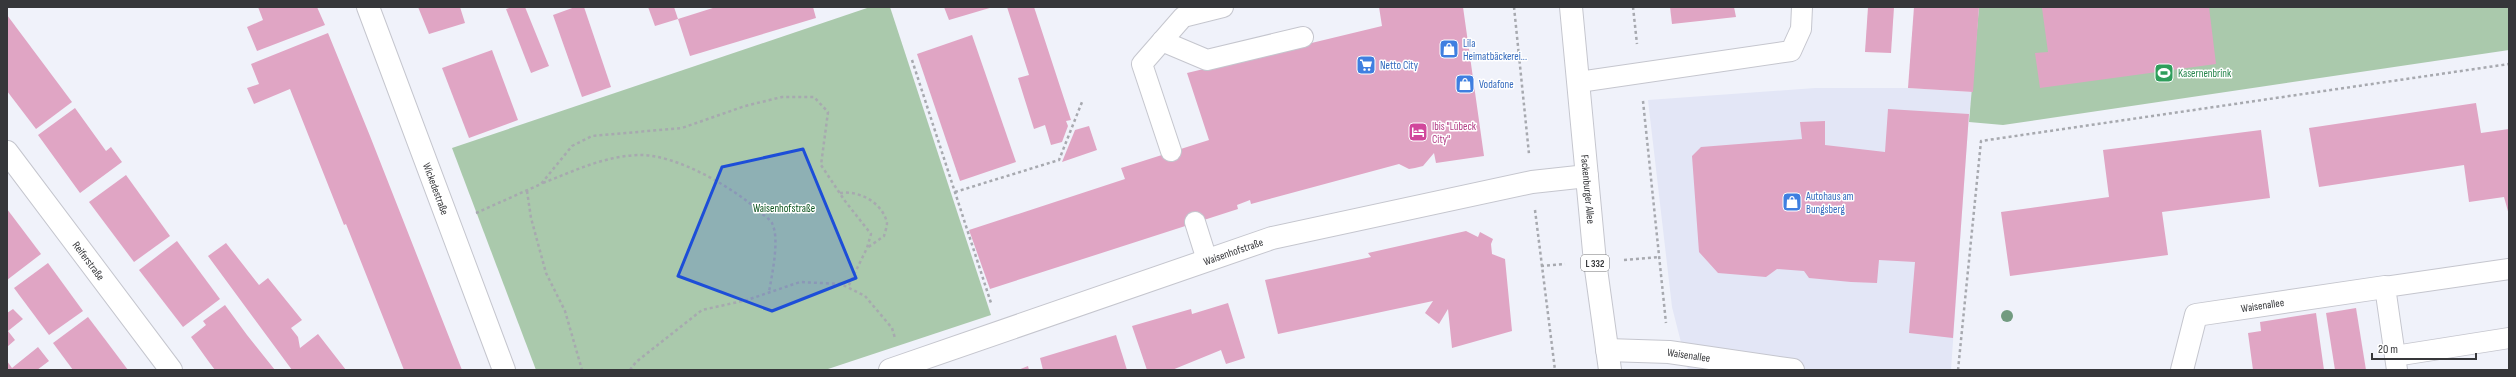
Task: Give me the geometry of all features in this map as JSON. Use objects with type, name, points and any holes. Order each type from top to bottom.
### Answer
[{"type":"street","name":"Wickedestraße","points":[[368,7],[504,370]]},
{"type":"street","name":"Fackenburger Allee","points":[[1571,7],[1587,176],[1609,360]]},
{"type":"street","name":"Reiferstraße","points":[[7,152],[171,370]]},
{"type":"street","name":"Waisenhofstraße","points":[[897,368],[1272,238],[1532,182],[1587,176]]},
{"type":"street","name":"Waisenallee","points":[[2182,370],[2196,315],[2385,287]]},
{"type":"street","name":"Waisenallee","points":[[1609,360],[1669,352],[1793,370]]},
{"type":"lane","points":[[1171,151],[1142,64],[1183,17],[1223,7]]},
{"type":"lane","points":[[1579,82],[1791,51],[1801,29],[1802,7]]},
{"type":"lane","points":[[1162,41],[1207,60],[1303,37]]},
{"type":"lane","points":[[1195,222],[1207,260]]},
{"type":"lane","name":"Waisenallee","points":[[2385,287],[2509,269]]},
{"type":"lane","points":[[2385,287],[2396,363],[2509,338]]},
{"type":"path","points":[[1514,7],[1532,182],[1555,370]]},
{"type":"path","points":[[1633,7],[1669,352]]},
{"type":"path","points":[[912,60],[1000,332]]},
{"type":"path","points":[[1958,370],[1981,141],[2509,64]]},
{"type":"path","points":[[541,184],[572,146],[592,136],[682,128],[745,106],[782,97],[814,97],[828,112],[821,165],[871,234],[867,248],[848,287]]},
{"type":"path","points":[[955,192],[1059,160],[1082,102]]},
{"type":"path","points":[[449,224],[600,160],[640,155],[667,159],[726,186],[745,198],[772,223],[776,254],[769,292]]},
{"type":"path","points":[[527,191],[531,218],[546,273],[565,311],[582,370]]},
{"type":"path","points":[[840,193],[861,195],[878,206],[887,224],[884,236],[867,248]]},
{"type":"path","points":[[630,370],[636,362],[702,310],[800,282],[841,284],[865,296],[892,328],[897,368]]},
{"type":"highlighted area","points":[[803,149],[856,278],[772,311],[678,276],[722,167]]},
{"type":"shaded area","points":[[1815,88],[1908,88],[1973,92],[1969,114],[1951,370],[1688,370],[1672,307],[1648,100]]},
{"type":"green space","name":"Waisenhofstraße","points":[[870,7],[890,7],[991,315],[825,370],[536,370],[452,148]]},
{"type":"green space","name":"Kasernenbrink","points":[[1979,7],[2509,7],[2509,50],[2003,125],[1969,122]]},
{"type":"building","points":[[258,7],[317,7],[325,25],[257,51],[247,27],[263,20]]},
{"type":"building","points":[[418,7],[460,7],[465,23],[429,34]]},
{"type":"building","points":[[512,7],[525,7],[549,66],[531,73],[506,9]]},
{"type":"building","points":[[575,7],[584,7],[611,87],[582,97],[553,15]]},
{"type":"building","points":[[648,7],[674,7],[678,19],[655,26]]},
{"type":"building","points":[[716,7],[813,7],[816,18],[690,56],[678,19]]},
{"type":"building","points":[[944,7],[993,7],[949,20]]},
{"type":"building","points":[[1007,7],[1034,7],[1071,120],[1066,121],[1068,126],[1062,142],[1051,145],[1045,125],[1034,129],[1018,78],[1029,75]]},
{"type":"building","points":[[1379,7],[1463,7],[1484,156],[1436,163],[1434,153],[1423,166],[1409,169],[1399,164],[1251,204],[1250,200],[1237,205],[1238,209],[990,289],[969,230],[1125,179],[1121,168],[1209,140],[1187,73],[1382,26]]},
{"type":"building","points":[[1670,7],[1734,7],[1736,17],[1672,24]]},
{"type":"building","points":[[1868,7],[1894,7],[1891,53],[1865,52]]},
{"type":"building","points":[[1914,7],[1979,7],[1973,92],[1908,88]]},
{"type":"building","points":[[2209,7],[2216,64],[2040,88],[2035,53],[2048,52],[2042,8]]},
{"type":"building","points":[[7,15],[72,102],[36,129],[7,91]]},
{"type":"building","points":[[328,33],[462,370],[404,370],[290,89],[254,104],[247,88],[259,84],[251,64]]},
{"type":"building","points":[[972,35],[1016,162],[960,181],[917,54]]},
{"type":"building","points":[[492,50],[518,120],[469,138],[442,68]]},
{"type":"building","points":[[2476,103],[2481,133],[2509,129],[2509,215],[2504,197],[2469,202],[2464,165],[2319,187],[2309,128]]},
{"type":"building","points":[[75,108],[106,151],[111,147],[122,162],[80,193],[38,135]]},
{"type":"building","points":[[1888,109],[1969,114],[1953,338],[1909,333],[1915,262],[1879,260],[1877,283],[1851,282],[1809,278],[1804,271],[1777,269],[1766,277],[1718,273],[1699,252],[1692,156],[1701,147],[1802,139],[1800,122],[1825,121],[1825,145],[1885,152]]},
{"type":"building","points":[[1089,126],[1097,150],[1062,162],[1075,130]]},
{"type":"building","points":[[2261,130],[2270,198],[2162,212],[2168,255],[2010,276],[2001,212],[2109,197],[2103,150]]},
{"type":"building","points":[[126,175],[170,236],[134,262],[89,202]]},
{"type":"building","points":[[7,209],[41,254],[7,280]]},
{"type":"building","points":[[1466,231],[1478,237],[1480,232],[1493,239],[1491,244],[1492,254],[1505,259],[1512,331],[1452,348],[1448,309],[1439,324],[1425,313],[1433,301],[1278,334],[1265,280],[1371,257],[1368,253]]},
{"type":"building","points":[[177,241],[220,299],[183,327],[139,270]]},
{"type":"building","points":[[226,243],[259,285],[268,278],[302,320],[291,328],[298,337],[300,348],[318,334],[346,370],[292,370],[208,256]]},
{"type":"building","points":[[48,263],[83,311],[49,335],[14,288]]},
{"type":"building","points":[[1228,303],[1245,358],[1226,364],[1221,350],[1172,370],[1147,370],[1132,326],[1191,309],[1192,314]]},
{"type":"building","points":[[225,305],[275,370],[215,370],[191,337],[206,325],[203,321]]},
{"type":"building","points":[[2356,308],[2366,370],[2335,370],[2326,313]]},
{"type":"building","points":[[13,309],[23,319],[8,331],[15,340],[7,347],[7,313]]},
{"type":"building","points":[[2316,313],[2324,370],[2253,370],[2248,333],[2261,331],[2260,322]]},
{"type":"building","points":[[88,317],[128,370],[73,370],[53,343]]},
{"type":"building","points":[[1116,335],[1127,370],[1043,370],[1040,358]]},
{"type":"building","points":[[38,347],[49,361],[37,370],[7,370],[7,361],[12,368]]},
{"type":"building","points":[[1028,366],[1029,370],[1018,370]]},
{"type":"place","name":"Lila Heimatbäckerei...","points":[[1449,49]]},
{"type":"place","name":"Netto City","points":[[1366,65]]},
{"type":"place","name":"Kasernenbrink","points":[[2164,73]]},
{"type":"place","name":"Vodafone","points":[[1465,84]]},
{"type":"place","name":"Ibis \"Lübeck City\"","points":[[1418,132]]},
{"type":"place","name":"Autohaus am Bungsberg","points":[[1792,202]]}]
